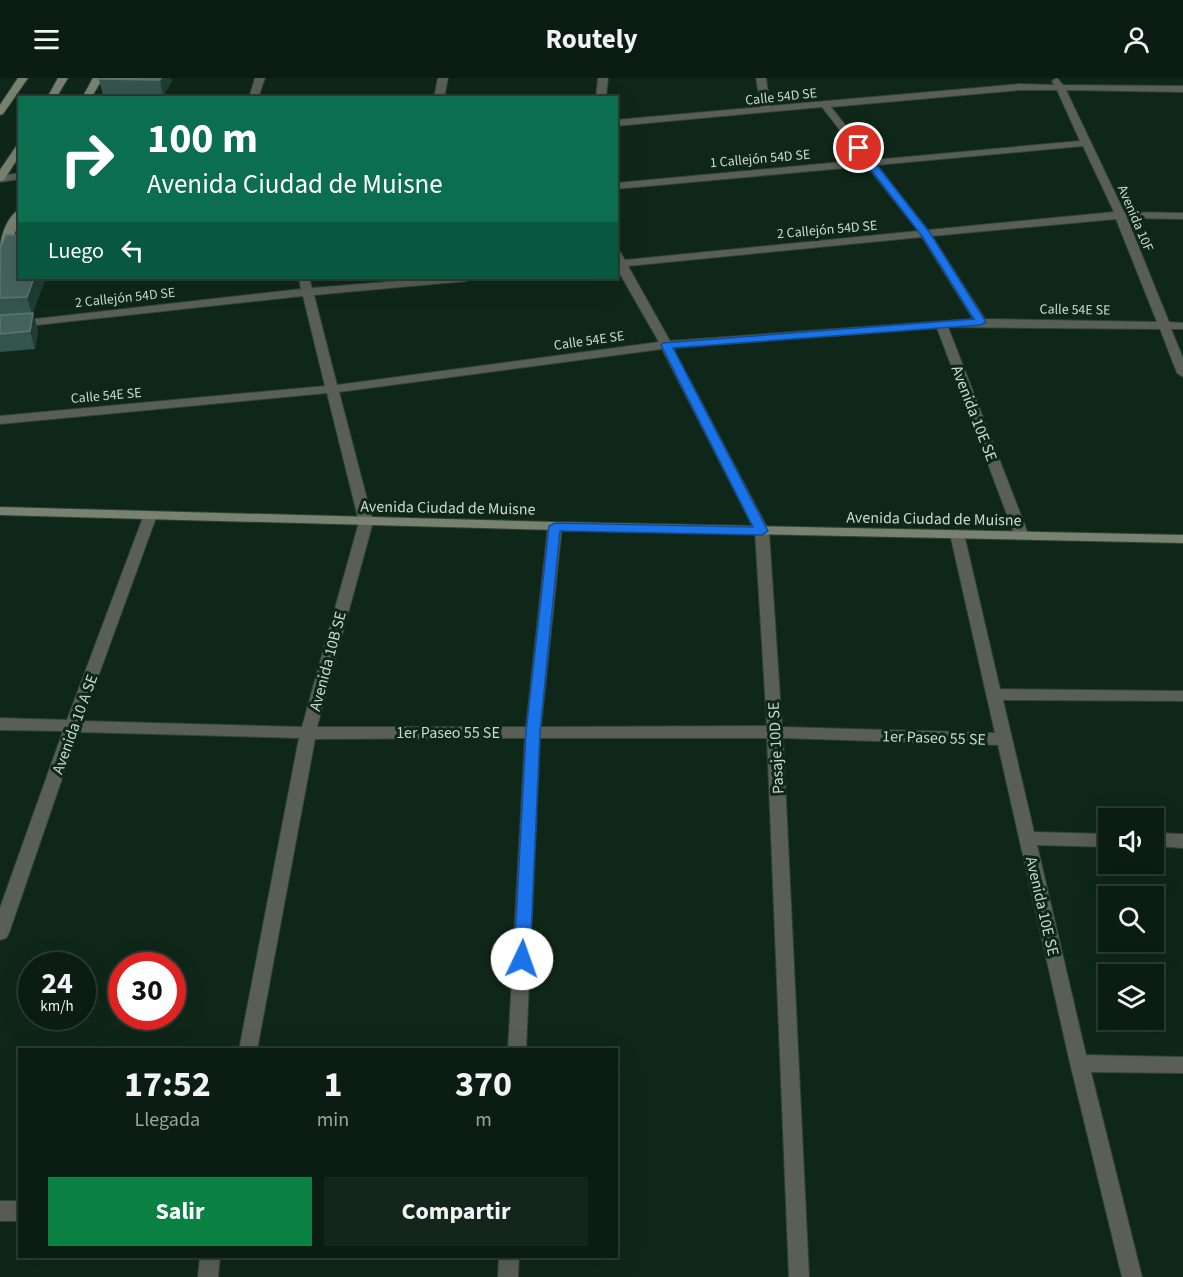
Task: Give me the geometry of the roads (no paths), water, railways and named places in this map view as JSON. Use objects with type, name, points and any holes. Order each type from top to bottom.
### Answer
[{"type":"street","points":[[0,112],[23,78]]},
{"type":"street","points":[[52,96],[63,78]]},
{"type":"street","points":[[87,96],[98,78]]},
{"type":"street","points":[[254,96],[260,78]]},
{"type":"street","points":[[439,96],[443,78]]},
{"type":"street","points":[[601,96],[603,78]]},
{"type":"street","points":[[761,78],[766,111]]},
{"type":"street","name":"Calle 54D SE","points":[[618,123],[1058,83],[1183,89]]},
{"type":"street","name":"Avenida 10F","points":[[1058,83],[1120,215],[1183,373]]},
{"type":"street","points":[[825,105],[926,235],[981,322]]},
{"type":"street","name":"1 Callejón 54D SE","points":[[618,186],[1086,143]]},
{"type":"street","points":[[0,179],[18,150]]},
{"type":"street","points":[[0,179],[18,176]]},
{"type":"street","name":"2 Callejón 54D SE","points":[[618,260],[926,235],[1120,215],[1183,216]]},
{"type":"street","points":[[1,246],[18,216]]},
{"type":"street","points":[[1,246],[18,243]]},
{"type":"street","name":"Pasaje 10D SE","points":[[618,260],[666,345],[762,531],[775,732],[799,1277]]},
{"type":"street","name":"2 Callejón 54D SE","points":[[0,326],[305,285],[444,279]]},
{"type":"street","name":"Avenida 10B SE","points":[[248,1048],[308,733],[366,522],[305,285]]},
{"type":"street","name":"Calle 54E SE","points":[[0,420],[333,389],[666,345],[981,322],[1183,326]]},
{"type":"street","name":"Avenida 10E SE","points":[[940,324],[1022,536]]},
{"type":"street","name":"Avenida Ciudad de Muisne","points":[[0,511],[366,522],[1183,539]]},
{"type":"street","name":"Avenida 10 A SE","points":[[0,933],[72,727],[150,515]]},
{"type":"street","points":[[517,1048],[533,732],[555,526]]},
{"type":"street","name":"Avenida 10E SE","points":[[957,534],[1079,1063],[1132,1277]]},
{"type":"street","points":[[993,694],[1183,696]]},
{"type":"street","name":"1er Paseo 55 SE","points":[[0,724],[308,733],[775,732],[1004,740]]},
{"type":"street","points":[[1027,838],[1098,840]]},
{"type":"street","points":[[1164,840],[1183,841]]},
{"type":"street","points":[[1079,1063],[1183,1065]]},
{"type":"street","points":[[0,1211],[18,1211]]},
{"type":"street","points":[[208,1277],[210,1258]]},
{"type":"street","points":[[508,1277],[509,1258]]}]
